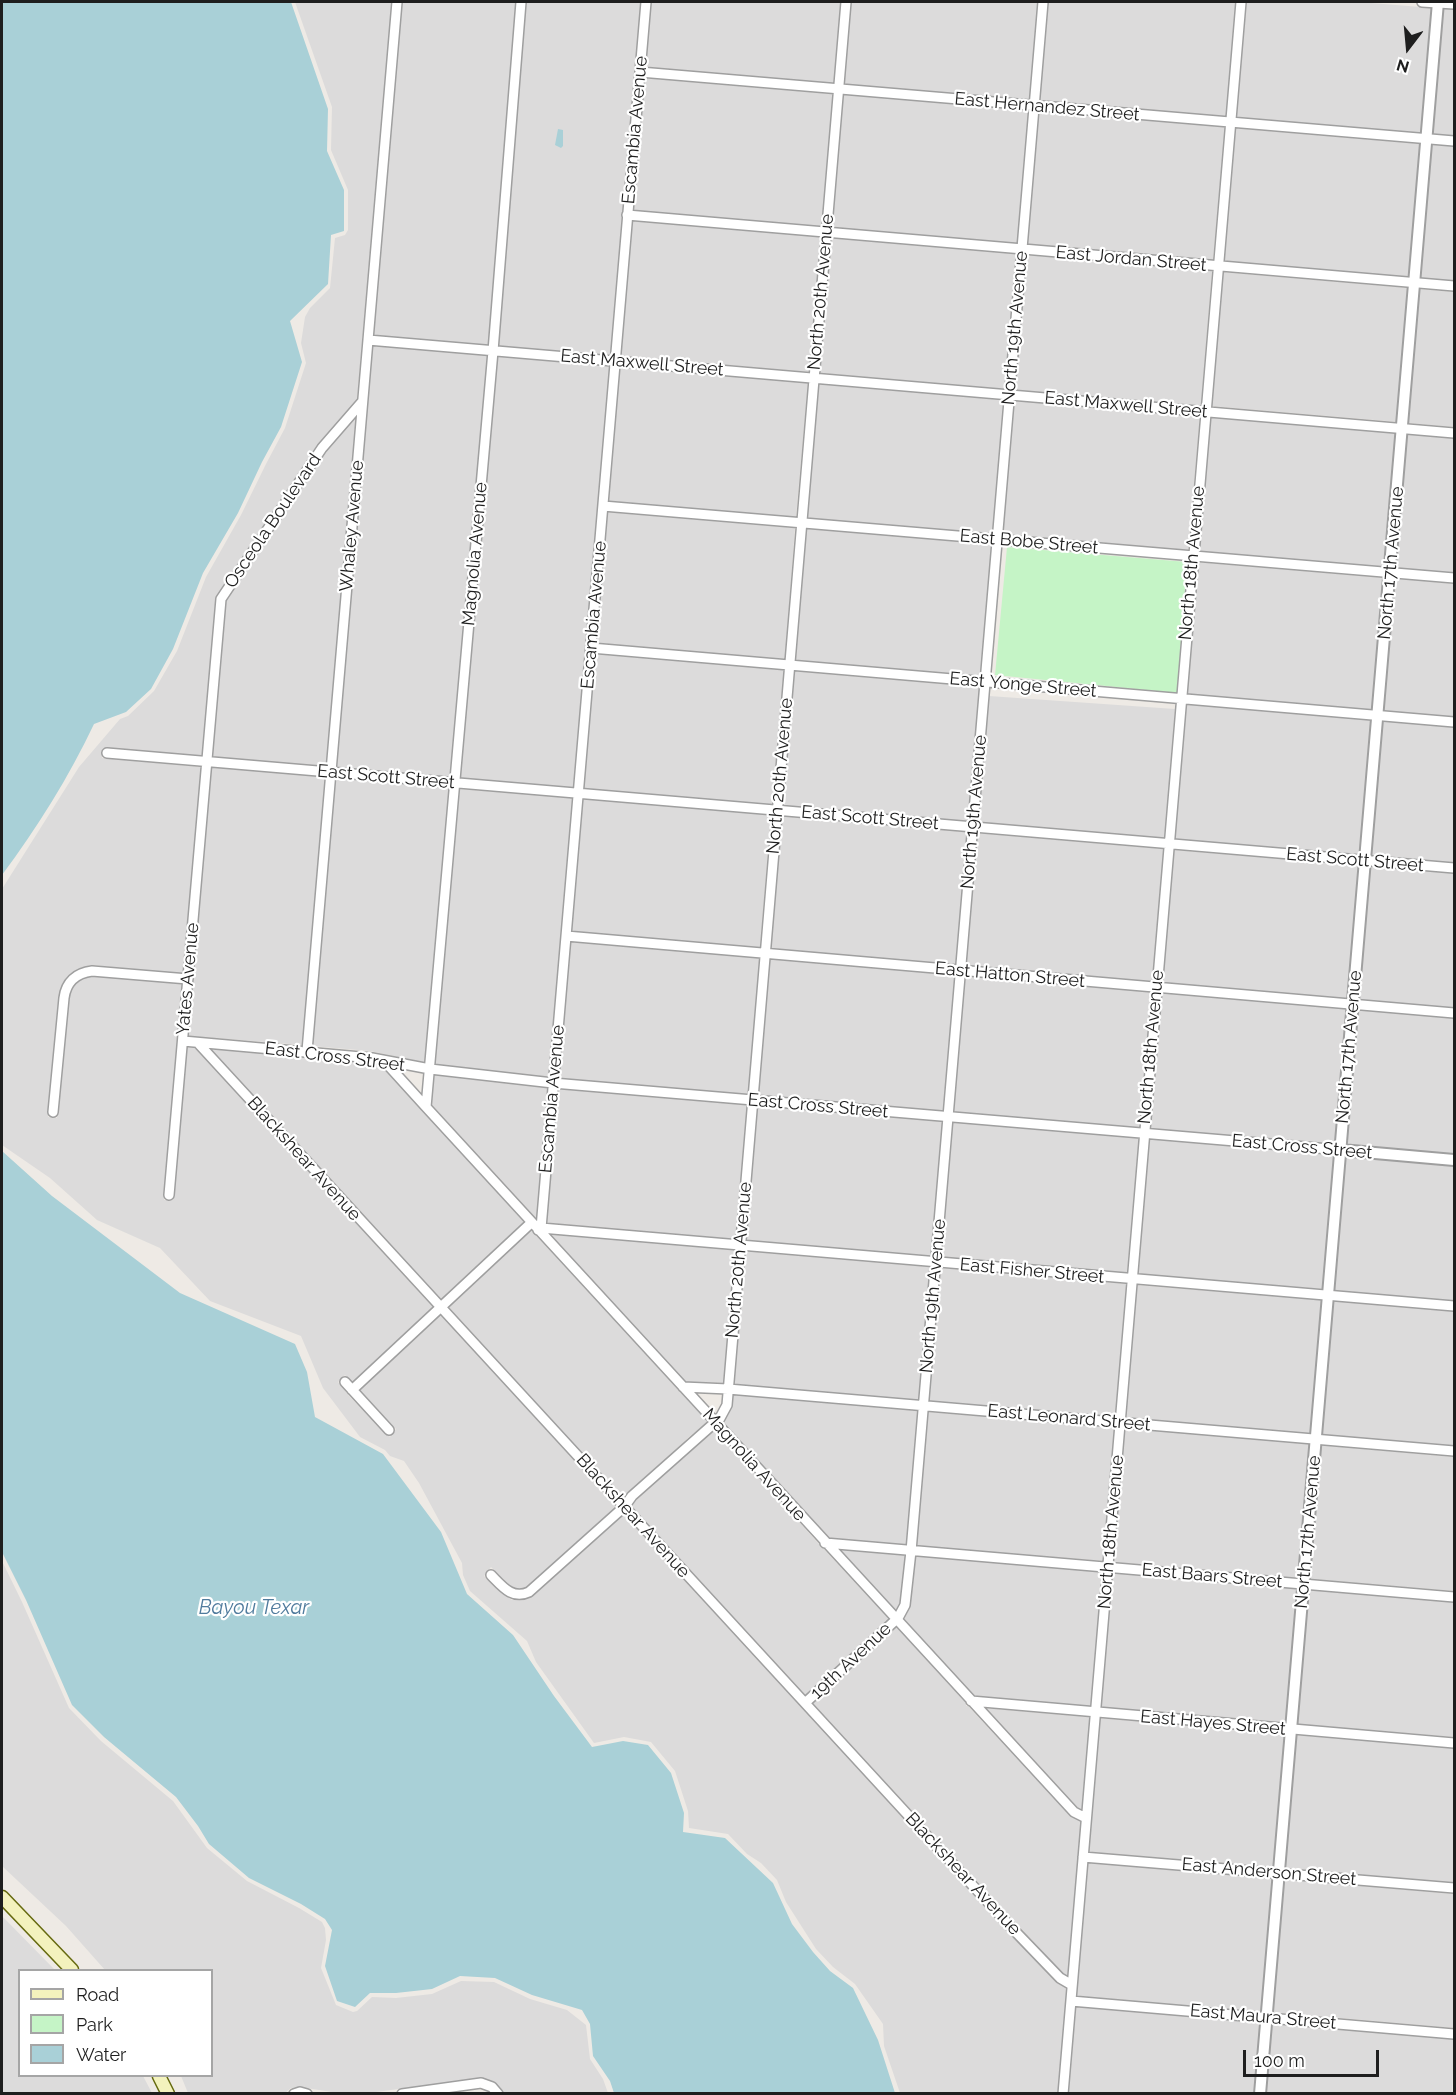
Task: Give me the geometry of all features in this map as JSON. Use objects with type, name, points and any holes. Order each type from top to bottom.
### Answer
[{"type":"main road","points":[[2,1898],[70,1969]]},
{"type":"main road","points":[[160,2077],[168,2094]]},
{"type":"street","name":"Whaley Avenue","points":[[307,1051],[397,2]]},
{"type":"street","name":"Magnolia Avenue","points":[[426,1107],[493,351],[521,2]]},
{"type":"street","name":"Escambia Avenue","points":[[537,1227],[554,1083],[646,2]]},
{"type":"street","name":"North 20th Avenue","points":[[491,1575],[513,1594],[529,1592],[715,1423],[724,1412],[728,1389],[846,2]]},
{"type":"street","name":"North 19th Avenue","points":[[896,1619],[905,1605],[911,1551],[1043,2]]},
{"type":"street","name":"North 18th Avenue","points":[[1063,2094],[1192,556],[1241,2]]},
{"type":"street","points":[[1422,2],[1455,4]]},
{"type":"street","name":"North 17th Avenue","points":[[1260,2094],[1438,2]]},
{"type":"street","name":"East Hernandez Street","points":[[640,72],[1455,141]]},
{"type":"street","name":"East Jordan Street","points":[[627,215],[1455,286]]},
{"type":"street","name":"East Maxwell Street","points":[[368,340],[1455,432]]},
{"type":"street","name":"Osceola Boulevard","points":[[206,762],[221,599],[322,448],[362,402]]},
{"type":"street","name":"East Bobe Street","points":[[603,506],[1455,578]]},
{"type":"street","name":"East Yonge Street","points":[[591,648],[1455,722]]},
{"type":"street","name":"East Scott Street","points":[[107,753],[1455,868]]},
{"type":"street","name":"Yates Avenue","points":[[169,1195],[206,762]]},
{"type":"street","name":"East Hatton Street","points":[[566,936],[1455,1013]]},
{"type":"street","points":[[53,1112],[64,998],[72,979],[92,971],[188,979]]},
{"type":"street","name":"East Cross Street","points":[[183,1041],[372,1058],[430,1069],[554,1083],[1455,1160]]},
{"type":"street","name":"Blackshear Avenue","points":[[198,1043],[1060,1978],[1072,1985]]},
{"type":"street","name":"Magnolia Avenue","points":[[372,1058],[387,1064],[971,1701],[1074,1812],[1086,1818]]},
{"type":"street","points":[[352,1390],[441,1308],[537,1227]]},
{"type":"street","name":"East Fisher Street","points":[[537,1227],[1455,1306]]},
{"type":"street","points":[[345,1382],[389,1430]]},
{"type":"street","name":"East Leonard Street","points":[[683,1387],[1455,1451]]},
{"type":"street","name":"East Baars Street","points":[[825,1543],[1455,1597]]},
{"type":"street","name":"19th Avenue","points":[[805,1703],[896,1619]]},
{"type":"street","name":"East Hayes Street","points":[[971,1701],[1455,1743]]},
{"type":"street","name":"East Anderson Street","points":[[1083,1857],[1455,1888]]},
{"type":"street","name":"East Maura Street","points":[[1071,2001],[1455,2034]]},
{"type":"street","points":[[402,2094],[481,2084],[492,2087],[498,2094]]},
{"type":"street","points":[[294,2094],[300,2092],[307,2094]]},
{"type":"shaded area","points":[[295,2],[392,2],[357,400],[318,445],[217,596],[202,756],[103,748],[102,758],[201,767],[184,974],[92,965],[83,967],[70,975],[63,983],[59,997],[48,1117],[57,1118],[68,998],[75,983],[92,976],[183,984],[164,1200],[173,1200],[187,1047],[196,1048],[434,1308],[352,1383],[345,1375],[338,1382],[350,1397],[390,1437],[396,1429],[359,1390],[440,1314],[617,1507],[527,1587],[520,1590],[511,1587],[491,1567],[484,1576],[512,1600],[532,1596],[623,1514],[1056,1982],[1068,1989],[1059,2093],[900,2093],[884,2046],[883,2024],[855,1984],[833,1967],[816,1949],[786,1902],[777,1880],[728,1834],[689,1828],[688,1811],[675,1771],[651,1742],[624,1737],[594,1743],[536,1662],[527,1641],[470,1591],[463,1575],[462,1563],[419,1483],[404,1461],[390,1456],[385,1450],[360,1437],[323,1388],[301,1336],[210,1301],[160,1248],[97,1220],[50,1178],[2,1145],[2,889],[79,767],[120,719],[128,716],[154,691],[177,651],[206,577],[241,515],[285,428],[306,363],[301,343],[305,317],[310,308],[330,288],[335,238],[345,235],[348,230],[348,190],[331,150],[332,107]]},
{"type":"shaded area","points":[[402,2],[517,2],[489,345],[373,335]]},
{"type":"shaded area","points":[[526,2],[641,2],[611,356],[498,346]]},
{"type":"shaded area","points":[[650,2],[841,2],[834,83],[645,67]]},
{"type":"shaded area","points":[[850,2],[1039,2],[1030,100],[843,84]]},
{"type":"shaded area","points":[[1048,2],[1236,2],[1226,117],[1039,101]]},
{"type":"shaded area","points":[[1245,2],[1359,2],[1433,8],[1423,133],[1235,117]]},
{"type":"shaded area","points":[[1442,8],[1454,9],[1454,136],[1432,134]]},
{"type":"shaded area","points":[[644,78],[833,94],[822,227],[632,210]]},
{"type":"shaded area","points":[[842,94],[1029,110],[1018,244],[831,228]]},
{"type":"shaded area","points":[[1038,111],[1225,127],[1213,260],[1027,244]]},
{"type":"shaded area","points":[[1234,128],[1422,144],[1410,277],[1222,261]]},
{"type":"shaded area","points":[[1431,144],[1454,146],[1454,281],[1419,278]]},
{"type":"shaded area","points":[[631,221],[821,237],[809,372],[620,356]]},
{"type":"shaded area","points":[[830,238],[1017,254],[1005,389],[819,373]]},
{"type":"shaded area","points":[[1026,255],[1212,271],[1201,406],[1014,390]]},
{"type":"shaded area","points":[[1221,272],[1409,288],[1398,422],[1210,406]]},
{"type":"shaded area","points":[[1419,289],[1454,292],[1454,427],[1407,423]]},
{"type":"shaded area","points":[[372,346],[488,355],[450,777],[336,768]]},
{"type":"shaded area","points":[[497,356],[610,366],[574,788],[460,778]]},
{"type":"shaded area","points":[[619,367],[808,383],[796,517],[608,501]]},
{"type":"shaded area","points":[[818,384],[1004,400],[993,534],[805,518]]},
{"type":"shaded area","points":[[1013,400],[1200,416],[1188,550],[1002,534]]},
{"type":"shaded area","points":[[356,416],[327,767],[211,757],[225,601],[325,451]]},
{"type":"shaded area","points":[[1209,417],[1397,433],[1386,567],[1198,551]]},
{"type":"shaded area","points":[[1406,434],[1454,438],[1454,573],[1395,568]]},
{"type":"shaded area","points":[[607,512],[795,528],[785,659],[596,643]]},
{"type":"shaded area","points":[[804,528],[992,544],[981,676],[794,660]]},
{"type":"shaded area","points":[[1197,562],[1385,578],[1373,710],[1186,694]]},
{"type":"shaded area","points":[[1394,578],[1454,584],[1454,717],[1383,711]]},
{"type":"shaded area","points":[[595,654],[784,670],[772,805],[583,789]]},
{"type":"shaded area","points":[[793,671],[980,687],[969,822],[782,806]]},
{"type":"shaded area","points":[[989,696],[1175,709],[1165,838],[978,822]]},
{"type":"shaded area","points":[[1185,704],[1372,720],[1361,855],[1174,839]]},
{"type":"shaded area","points":[[1382,721],[1454,727],[1454,863],[1370,856]]},
{"type":"shaded area","points":[[210,767],[326,777],[303,1045],[188,1036]]},
{"type":"shaded area","points":[[335,778],[450,788],[426,1063],[370,1051],[312,1046]]},
{"type":"shaded area","points":[[459,789],[573,798],[549,1077],[435,1065]]},
{"type":"shaded area","points":[[582,799],[771,815],[760,948],[571,932]]},
{"type":"shaded area","points":[[781,816],[968,832],[956,965],[770,949]]},
{"type":"shaded area","points":[[977,833],[1164,849],[1152,982],[965,966]]},
{"type":"shaded area","points":[[1173,850],[1360,865],[1349,999],[1161,983]]},
{"type":"shaded area","points":[[1369,866],[1454,873],[1454,1008],[1358,1000]]},
{"type":"shaded area","points":[[570,942],[760,958],[748,1095],[558,1078]]},
{"type":"shaded area","points":[[769,959],[955,975],[944,1111],[757,1096]]},
{"type":"shaded area","points":[[964,976],[1151,992],[1140,1128],[953,1112]]},
{"type":"shaded area","points":[[1161,993],[1348,1009],[1336,1144],[1149,1129]]},
{"type":"shaded area","points":[[1357,1010],[1454,1018],[1454,1155],[1346,1145]]},
{"type":"shaded area","points":[[210,1049],[306,1056],[378,1065],[384,1068],[525,1223],[441,1301]]},
{"type":"shaded area","points":[[434,1075],[548,1088],[537,1221],[431,1104]]},
{"type":"shaded area","points":[[558,1089],[747,1105],[736,1239],[546,1223]]},
{"type":"shaded area","points":[[756,1106],[943,1121],[932,1256],[745,1240]]},
{"type":"shaded area","points":[[952,1122],[1139,1138],[1127,1274],[941,1257]]},
{"type":"shaded area","points":[[1148,1139],[1335,1155],[1324,1289],[1137,1275]]},
{"type":"shaded area","points":[[1345,1156],[1454,1165],[1454,1301],[1333,1290]]},
{"type":"shaded area","points":[[531,1230],[708,1422],[624,1499],[448,1307]]},
{"type":"shaded area","points":[[548,1234],[735,1250],[724,1383],[685,1382]]},
{"type":"shaded area","points":[[744,1251],[931,1267],[919,1401],[733,1384]]},
{"type":"shaded area","points":[[940,1268],[1127,1284],[1116,1417],[929,1401]]},
{"type":"shaded area","points":[[1136,1285],[1323,1300],[1312,1434],[1125,1418]]},
{"type":"shaded area","points":[[1332,1301],[1454,1311],[1454,1446],[1321,1435]]},
{"type":"shaded area","points":[[732,1394],[919,1411],[907,1545],[828,1538],[722,1423],[729,1413]]},
{"type":"shaded area","points":[[928,1412],[1115,1427],[1104,1561],[916,1546]]},
{"type":"shaded area","points":[[1124,1428],[1311,1444],[1299,1578],[1113,1562]]},
{"type":"shaded area","points":[[714,1429],[820,1547],[889,1619],[805,1696],[630,1506]]},
{"type":"shaded area","points":[[1320,1445],[1454,1457],[1454,1591],[1308,1579]]},
{"type":"shaded area","points":[[838,1549],[906,1555],[901,1604],[896,1612]]},
{"type":"shaded area","points":[[915,1556],[1103,1572],[1091,1707],[973,1696],[903,1619],[910,1606]]},
{"type":"shaded area","points":[[2,1561],[69,1708],[101,1741],[173,1801],[207,1848],[247,1881],[322,1922],[326,1940],[321,1968],[336,2005],[353,2012],[372,1997],[396,1998],[432,1994],[461,1981],[494,1982],[530,1999],[567,2010],[586,2025],[590,2059],[603,2079],[608,2093],[504,2093],[495,2082],[481,2078],[361,2094],[300,2087],[291,2088],[285,2093],[188,2093],[181,2077],[213,2077],[213,1969],[104,1969],[66,1926],[2,1866]]},
{"type":"shaded area","points":[[1112,1572],[1299,1589],[1287,1724],[1100,1708]]},
{"type":"shaded area","points":[[1308,1589],[1454,1602],[1454,1737],[1296,1724]]},
{"type":"shaded area","points":[[896,1626],[966,1703],[966,1706],[1070,1815],[1081,1821],[1068,1978],[812,1703]]},
{"type":"shaded area","points":[[984,1708],[1090,1717],[1082,1811],[1077,1807]]},
{"type":"shaded area","points":[[1099,1718],[1286,1734],[1275,1867],[1088,1852]]},
{"type":"shaded area","points":[[1295,1735],[1454,1748],[1454,1883],[1284,1868]]},
{"type":"shaded area","points":[[1087,1862],[1274,1878],[1262,2012],[1076,1996]]},
{"type":"shaded area","points":[[1283,1879],[1454,1894],[1454,2028],[1272,2012]]},
{"type":"shaded area","points":[[2,1916],[54,1969],[18,1969],[18,2077],[144,2077],[152,2093],[4,2094],[2,2090]]},
{"type":"shaded area","points":[[1075,2006],[1262,2022],[1255,2093],[1068,2094]]},
{"type":"shaded area","points":[[1271,2023],[1454,2039],[1452,2093],[1265,2094]]},
{"type":"green space","points":[[1007,547],[1187,562],[1177,693],[995,675]]},
{"type":"water","points":[[2,2],[291,2],[328,109],[327,151],[344,190],[344,231],[331,235],[328,284],[290,321],[302,362],[281,427],[238,513],[203,573],[173,649],[151,689],[126,712],[94,724],[52,802],[2,875]]},
{"type":"water","points":[[558,129],[563,130],[561,148],[555,145]]},
{"type":"water","name":"Bayou Texar","points":[[2,1151],[52,1196],[180,1293],[295,1344],[307,1372],[315,1417],[383,1454],[441,1532],[467,1594],[513,1635],[592,1747],[623,1741],[648,1745],[671,1773],[684,1813],[683,1832],[725,1838],[773,1883],[792,1924],[813,1952],[830,1971],[853,1988],[878,2040],[895,2093],[614,2093],[610,2081],[593,2056],[590,2024],[582,2010],[532,1995],[495,1978],[460,1976],[432,1989],[370,1993],[355,2007],[337,2001],[325,1966],[332,1930],[325,1919],[301,1904],[249,1878],[209,1844],[176,1797],[104,1737],[72,1705],[26,1600],[2,1552]]}]
